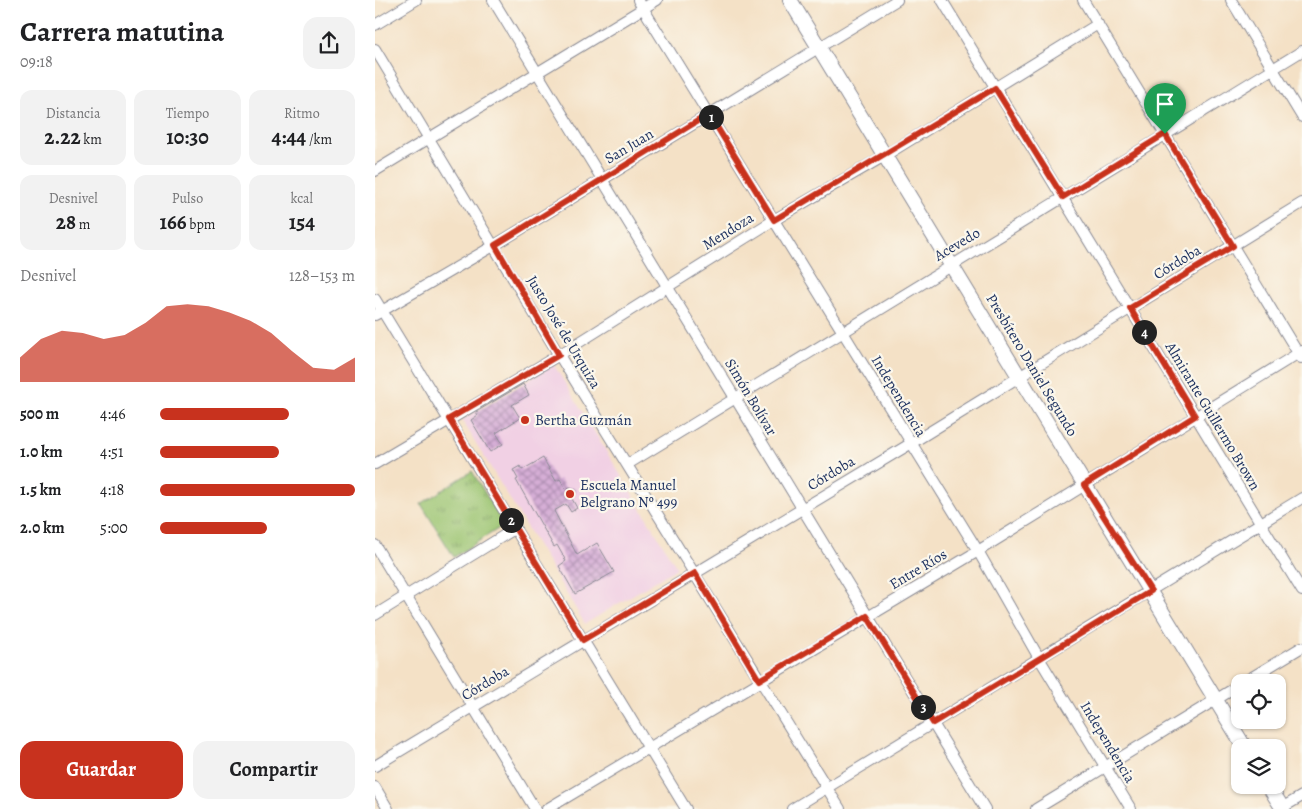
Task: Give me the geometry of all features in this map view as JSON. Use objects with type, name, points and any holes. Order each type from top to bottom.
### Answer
[{"type":"main road","name":"Presbítero Daniel Segundo","points":[[790,0],[1240,739]]},
{"type":"main road","points":[[1273,794],[1282,809]]},
{"type":"street","points":[[375,25],[416,0]]},
{"type":"street","name":"Simón Bolívar","points":[[493,0],[985,809]]},
{"type":"street","points":[[375,171],[537,74],[641,4],[657,0]]},
{"type":"street","name":"San Juan","points":[[379,313],[495,245],[897,0]]},
{"type":"street","name":"Almirante Guillermo Brown","points":[[942,0],[1302,591]]},
{"type":"street","points":[[1083,0],[1301,354]]},
{"type":"street","points":[[1231,0],[1302,117]]},
{"type":"street","name":"Independencia","points":[[641,4],[910,444],[978,551],[1039,658],[1131,809]]},
{"type":"street","name":"Mendoza","points":[[375,464],[559,355],[774,220],[886,155],[1098,24]]},
{"type":"street","name":"Justo José de Urquiza","points":[[375,49],[495,245],[559,355],[840,809]]},
{"type":"street","name":"Acevedo","points":[[628,464],[1302,52]]},
{"type":"street","name":"Córdoba","points":[[375,766],[910,444],[1302,203]]},
{"type":"street","points":[[375,298],[379,313],[449,419],[686,809]]},
{"type":"street","name":"Entre Ríos","points":[[547,809],[759,680],[978,551],[1195,416],[1301,354]]},
{"type":"street","points":[[792,809],[1302,498]]},
{"type":"street","points":[[375,615],[515,528]]},
{"type":"street","points":[[375,545],[472,708],[535,809]]},
{"type":"street","points":[[1257,674],[1302,647]]},
{"type":"street","points":[[1036,809],[1231,690]]},
{"type":"street","points":[[375,787],[388,809]]},
{"type":"street","points":[[1282,809],[1302,796]]},
{"type":"shaded area","points":[[554,365],[677,568],[585,624],[462,420]]},
{"type":"green space","points":[[472,471],[504,525],[454,557],[421,504]]},
{"type":"building","points":[[523,384],[529,395],[512,405],[520,418],[496,433],[503,444],[490,452],[471,420],[478,415],[476,412]]},
{"type":"building","points":[[543,458],[556,481],[560,479],[566,489],[570,487],[575,489],[575,495],[571,497],[577,508],[571,512],[566,504],[554,511],[577,555],[597,543],[614,572],[575,594],[559,566],[566,561],[557,545],[554,547],[516,480],[518,479],[513,470],[520,466],[522,470]]},
{"type":"place","name":"Bertha Guzmán","points":[[525,420]]},
{"type":"place","name":"Escuela Manuel Belgrano Nº 499","points":[[570,494]]},
{"type":"route","points":[[995,88],[1063,197],[1165,134],[1233,246],[1130,308],[1195,416],[1084,485],[1151,591],[933,723],[867,616],[759,680],[695,573],[583,640],[449,419],[559,355],[495,245],[709,114],[774,220],[886,155],[995,88]]}]
